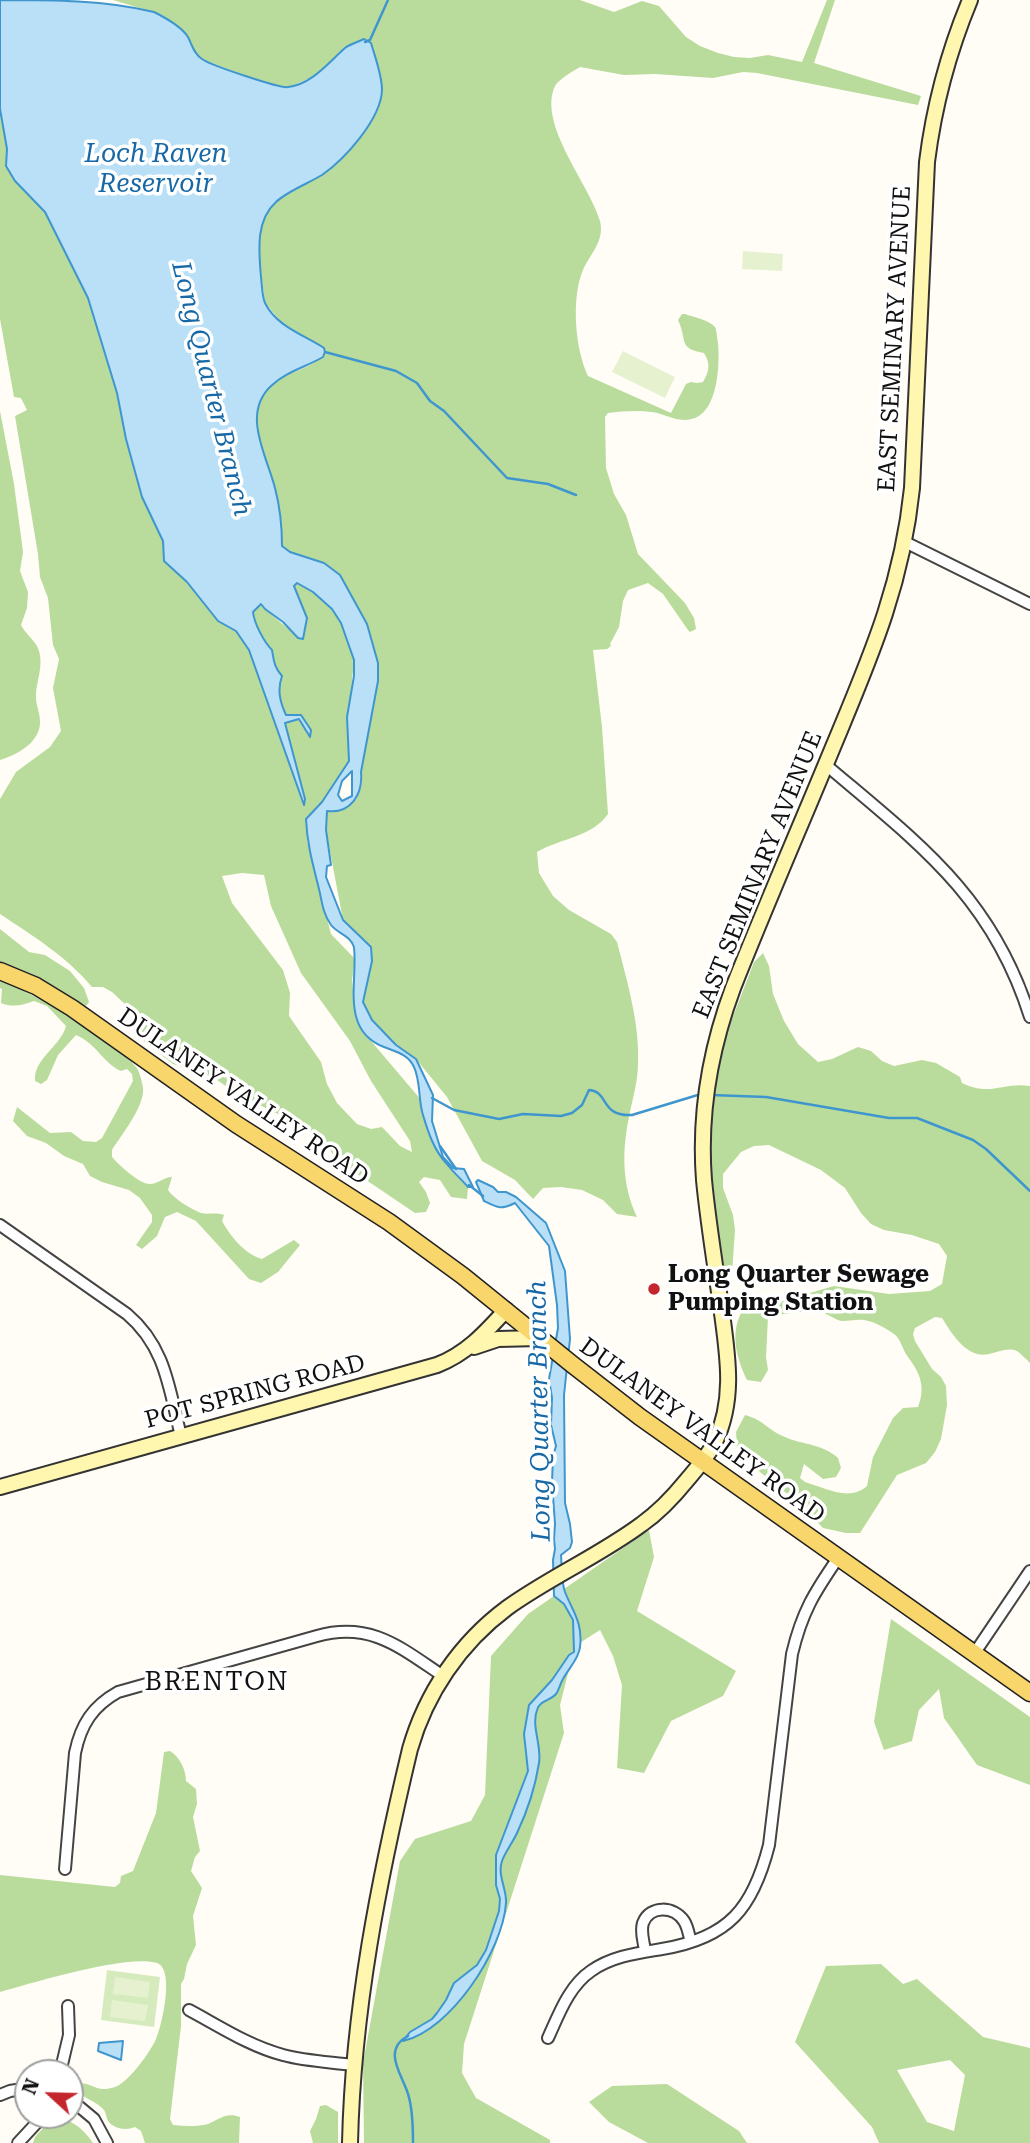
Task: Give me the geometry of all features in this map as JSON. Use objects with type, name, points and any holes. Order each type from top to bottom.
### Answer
[{"type":"main road","name":"DULANEY VALLEY ROAD","points":[[0,971],[36,986],[72,1008],[236,1124],[389,1222],[506,1310],[573,1366],[702,1462],[1030,1693]]},
{"type":"street","name":"EAST SEMINARY AVENUE","points":[[350,2143],[353,2065],[362,1982],[408,1757],[423,1712],[443,1676],[484,1627],[508,1607],[634,1530],[652,1516],[702,1462],[718,1434],[729,1383],[704,1179],[707,1095],[714,1048],[730,996],[883,626],[896,583],[912,488],[927,162],[941,84],[953,44],[971,0]]},
{"type":"street","points":[[905,542],[1030,604]]},
{"type":"street","points":[[826,765],[934,858],[963,891],[986,921],[1009,962],[1030,1017]]},
{"type":"street","points":[[0,1225],[127,1314],[152,1340],[159,1354],[181,1436]]},
{"type":"street","name":"POT SPRING ROAD","points":[[0,1487],[427,1368],[452,1359],[466,1350],[506,1310]]},
{"type":"street","points":[[466,1350],[498,1339],[540,1338]]},
{"type":"street","points":[[548,2038],[570,1995],[590,1972],[605,1963],[645,1951],[691,1942],[725,1927],[750,1897],[764,1865],[774,1819],[792,1654],[804,1611],[838,1558]]},
{"type":"street","points":[[974,1654],[1030,1571]]},
{"type":"street","points":[[65,1869],[75,1753],[80,1735],[93,1710],[118,1692],[347,1630],[367,1633],[388,1641],[443,1676]]},
{"type":"street","points":[[645,1951],[643,1923],[648,1915],[662,1909],[679,1915],[685,1923],[691,1942]]},
{"type":"street","points":[[63,2059],[69,2035],[68,2006]]},
{"type":"street","points":[[189,2010],[238,2037],[271,2051],[302,2059],[353,2065]]},
{"type":"street","points":[[84,2110],[94,2119],[107,2143]]},
{"type":"street","points":[[18,2143],[31,2129]]},
{"type":"green space","points":[[113,0],[580,0],[614,12],[642,1],[659,6],[686,37],[718,53],[750,58],[768,55],[802,62],[827,0],[835,0],[814,63],[921,96],[918,105],[757,73],[743,72],[713,78],[624,75],[580,67],[555,86],[551,101],[559,136],[594,206],[601,228],[599,241],[579,281],[577,295],[578,338],[588,376],[671,413],[686,384],[703,382],[708,368],[704,353],[690,349],[685,342],[678,320],[682,314],[701,319],[715,327],[718,343],[716,385],[703,413],[689,420],[641,411],[608,413],[605,417],[606,468],[614,494],[626,515],[638,554],[685,603],[694,618],[696,629],[690,632],[663,594],[648,583],[628,590],[623,601],[619,627],[611,646],[593,650],[608,814],[594,828],[537,852],[539,873],[553,896],[569,910],[611,934],[617,942],[637,1034],[637,1076],[627,1126],[624,1166],[628,1191],[637,1217],[617,1214],[603,1200],[582,1190],[543,1188],[533,1199],[515,1180],[482,1161],[447,1097],[416,1059],[396,1045],[372,1019],[363,1002],[372,961],[371,947],[343,920],[326,830],[327,811],[333,812],[356,799],[362,783],[362,763],[378,681],[367,624],[340,575],[324,563],[290,552],[282,546],[278,502],[259,438],[257,413],[260,401],[272,385],[313,363],[325,352],[324,348],[281,322],[265,303],[259,236],[264,216],[276,201],[324,174],[352,146],[377,112],[382,90],[371,43],[347,47],[331,64],[288,88],[268,84],[201,59],[193,50],[188,36],[153,12]]},
{"type":"green space","points":[[0,109],[7,149],[6,166],[45,212],[88,298],[117,393],[142,497],[163,541],[164,561],[187,582],[218,621],[236,631],[249,650],[270,707],[285,728],[285,723],[290,721],[307,721],[286,715],[280,696],[282,676],[276,669],[253,612],[261,604],[303,639],[307,618],[294,586],[296,583],[313,592],[332,609],[341,623],[354,660],[347,734],[349,761],[316,807],[307,840],[331,934],[355,959],[352,980],[356,1019],[371,1041],[422,1101],[432,1141],[440,1156],[468,1187],[467,1199],[451,1197],[440,1180],[424,1177],[419,1182],[430,1203],[426,1212],[415,1213],[341,1163],[326,1144],[303,1126],[237,1094],[213,1077],[173,1064],[137,1036],[143,1021],[112,992],[103,987],[92,987],[60,956],[0,914],[0,799],[16,772],[50,747],[61,731],[53,688],[59,659],[53,645],[48,598],[40,577],[15,416],[27,410],[21,398],[14,397],[0,319]],"holes":[[[242,873],[264,875],[271,906],[301,973],[350,1041],[371,1081],[410,1141],[412,1152],[400,1146],[382,1127],[371,1129],[357,1124],[337,1103],[327,1084],[321,1062],[289,1016],[290,993],[283,970],[232,903],[222,876]]]},
{"type":"green space","points":[[743,251],[783,254],[782,271],[742,269]]},
{"type":"green space","points":[[623,351],[675,377],[665,398],[612,372]]},
{"type":"green space","points":[[0,411],[23,552],[20,571],[28,592],[27,608],[21,625],[39,652],[36,701],[40,721],[37,735],[27,746],[0,760]]},
{"type":"green space","points":[[0,929],[29,952],[45,955],[70,971],[84,988],[89,1002],[86,1006],[32,974],[0,962]]},
{"type":"green space","points":[[763,953],[769,966],[773,994],[784,1021],[798,1044],[818,1062],[832,1059],[858,1047],[871,1051],[882,1061],[894,1066],[922,1060],[936,1063],[960,1077],[962,1083],[972,1087],[989,1089],[1030,1086],[1030,1363],[1014,1350],[981,1355],[974,1353],[961,1344],[942,1318],[935,1317],[915,1328],[915,1341],[946,1386],[947,1405],[941,1439],[926,1463],[897,1475],[860,1533],[823,1528],[800,1504],[760,1472],[737,1446],[736,1432],[745,1415],[785,1437],[826,1450],[838,1458],[841,1468],[836,1477],[823,1479],[804,1464],[800,1478],[837,1492],[860,1491],[867,1486],[873,1457],[893,1418],[903,1408],[918,1407],[922,1393],[916,1369],[900,1341],[879,1325],[864,1320],[842,1321],[815,1312],[768,1317],[768,1370],[761,1382],[747,1380],[740,1364],[735,1338],[738,1321],[741,1313],[834,1286],[889,1294],[930,1291],[942,1284],[947,1256],[939,1244],[871,1224],[845,1188],[821,1170],[769,1145],[754,1146],[741,1152],[723,1174],[723,1188],[733,1215],[735,1230],[732,1273],[721,1281],[710,1165],[712,1095],[729,1027],[754,962]]},
{"type":"green space","points":[[0,981],[32,995],[72,1018],[110,1044],[137,1069],[143,1095],[132,1120],[112,1150],[112,1157],[130,1174],[145,1183],[153,1184],[172,1177],[168,1190],[174,1197],[201,1213],[224,1215],[222,1221],[229,1233],[256,1257],[262,1259],[294,1240],[300,1245],[278,1272],[261,1283],[249,1279],[196,1221],[177,1212],[165,1217],[157,1236],[142,1249],[136,1245],[152,1222],[152,1215],[140,1198],[129,1190],[90,1176],[83,1164],[64,1156],[46,1143],[27,1136],[13,1121],[17,1107],[50,1133],[71,1132],[83,1141],[96,1142],[102,1138],[133,1081],[132,1074],[127,1069],[121,1071],[115,1068],[89,1043],[76,1035],[58,1055],[47,1080],[41,1084],[35,1081],[38,1066],[59,1040],[66,1026],[47,1006],[34,1001],[18,1005],[1,1003]]},
{"type":"green space","points":[[649,1530],[654,1557],[637,1611],[736,1671],[723,1696],[671,1721],[644,1773],[617,1768],[622,1685],[613,1656],[600,1630],[575,1646],[560,1705],[564,1733],[464,2044],[462,2073],[476,2098],[550,2140],[550,2143],[364,2143],[363,2063],[400,1861],[415,1839],[471,1821],[485,1795],[491,1656],[528,1614]]},
{"type":"green space","points":[[891,1619],[1030,1717],[1030,1785],[977,1765],[944,1718],[939,1689],[919,1710],[912,1741],[884,1750],[874,1722]]},
{"type":"green space","points":[[170,1751],[177,1757],[182,1764],[186,1781],[196,1789],[197,1804],[193,1817],[200,1851],[191,1871],[202,1888],[193,1916],[196,1945],[181,1984],[181,2026],[170,2119],[173,2125],[195,2126],[227,2116],[240,2117],[239,2143],[145,2143],[141,2131],[135,2127],[124,2129],[113,2126],[105,2111],[84,2097],[84,2084],[100,2089],[109,2089],[120,2084],[132,2073],[156,2039],[166,1998],[165,1976],[162,1967],[157,1963],[124,1962],[102,1966],[0,1992],[0,1875],[115,1887],[120,1883],[121,1876],[133,1871],[156,1813],[164,1752]]},
{"type":"green space","points":[[881,1964],[903,1984],[917,1979],[983,2037],[1030,2048],[1030,2143],[879,2143],[872,2127],[795,2042],[826,1966]],"holes":[[[950,2060],[965,2075],[954,2131],[927,2122],[897,2070]]]},
{"type":"green space","points":[[107,1970],[160,1977],[154,2027],[101,2020]]},
{"type":"green space","points":[[115,1977],[150,1982],[148,1998],[113,1994]]},
{"type":"green space","points":[[112,2000],[148,2005],[145,2021],[110,2017]]},
{"type":"green space","points":[[667,2084],[739,2131],[747,2143],[648,2143],[609,2122],[589,2102],[612,2086]]},
{"type":"green space","points":[[326,2105],[338,2112],[338,2143],[313,2143],[310,2131],[320,2106]]},
{"type":"green space","points":[[42,2129],[80,2129],[93,2143],[33,2143]]},
{"type":"water","name":"Loch Raven Reservoir","points":[[0,0],[97,3],[154,12],[181,29],[202,59],[283,87],[305,82],[349,45],[364,39],[371,43],[380,72],[382,90],[369,125],[351,149],[331,168],[280,198],[269,210],[261,227],[260,257],[265,303],[283,324],[324,348],[325,352],[323,357],[289,373],[271,386],[262,397],[257,422],[278,502],[282,546],[290,552],[324,563],[340,575],[367,624],[378,663],[378,681],[360,788],[349,806],[327,811],[326,830],[331,865],[327,866],[326,877],[343,920],[371,947],[372,961],[363,1002],[372,1020],[396,1045],[416,1059],[433,1095],[432,1121],[443,1157],[453,1168],[464,1169],[473,1187],[468,1187],[442,1158],[435,1147],[423,1115],[414,1067],[408,1059],[370,1039],[361,1029],[354,1004],[354,947],[350,940],[331,925],[323,908],[306,819],[322,802],[349,761],[347,717],[354,660],[341,623],[332,609],[313,592],[297,583],[294,586],[307,618],[303,639],[298,638],[261,604],[253,612],[257,627],[272,650],[276,667],[282,676],[280,696],[286,715],[301,715],[311,730],[310,737],[299,719],[285,723],[305,799],[304,805],[249,650],[236,631],[218,621],[187,582],[164,561],[163,541],[142,497],[117,393],[88,298],[45,212],[15,181],[6,166],[7,149],[0,109]],"holes":[[[352,771],[352,796],[342,801],[338,795],[342,781]]]},
{"type":"water","points":[[478,1180],[498,1192],[506,1192],[516,1197],[546,1223],[565,1271],[570,1339],[564,1395],[565,1503],[572,1542],[570,1548],[561,1555],[562,1579],[579,1624],[581,1639],[578,1656],[556,1694],[540,1704],[535,1716],[540,1756],[525,1816],[502,1861],[506,1903],[503,1922],[495,1943],[485,1964],[456,2005],[421,2034],[403,2041],[410,2032],[432,2019],[454,1983],[477,1965],[486,1950],[499,1911],[496,1855],[528,1771],[524,1734],[529,1705],[574,1652],[573,1620],[564,1604],[554,1596],[555,1524],[552,1482],[556,1446],[551,1425],[552,1398],[549,1379],[558,1328],[549,1246],[515,1203],[499,1207],[484,1201],[476,1182]]},
{"type":"water","points":[[123,2041],[121,2060],[98,2051],[99,2043]]},
{"type":"waterway","points":[[365,42],[370,40],[388,0]]},
{"type":"waterway","points":[[325,352],[396,371],[417,383],[430,401],[444,411],[507,478],[548,484],[576,495]]},
{"type":"waterway","points":[[432,1098],[454,1110],[499,1119],[523,1114],[561,1116],[572,1113],[582,1105],[589,1090],[595,1091],[610,1108],[622,1115],[632,1115],[701,1094]]},
{"type":"waterway","points":[[711,1095],[766,1097],[889,1118],[917,1118],[973,1140],[1030,1191]]},
{"type":"waterway","name":"Long Quarter Branch","points":[[440,1146],[456,1169]]},
{"type":"waterway","name":"Long Quarter Branch","points":[[469,1185],[483,1196]]},
{"type":"waterway","name":"Long Quarter Branch","points":[[408,2036],[396,2048],[395,2056],[410,2100],[413,2143]]},
{"type":"place","name":"Long Quarter Sewage Pumping Station","points":[[654,1289]]},
{"type":"district","name":"BRENTON","points":[[217,1682]]}]
